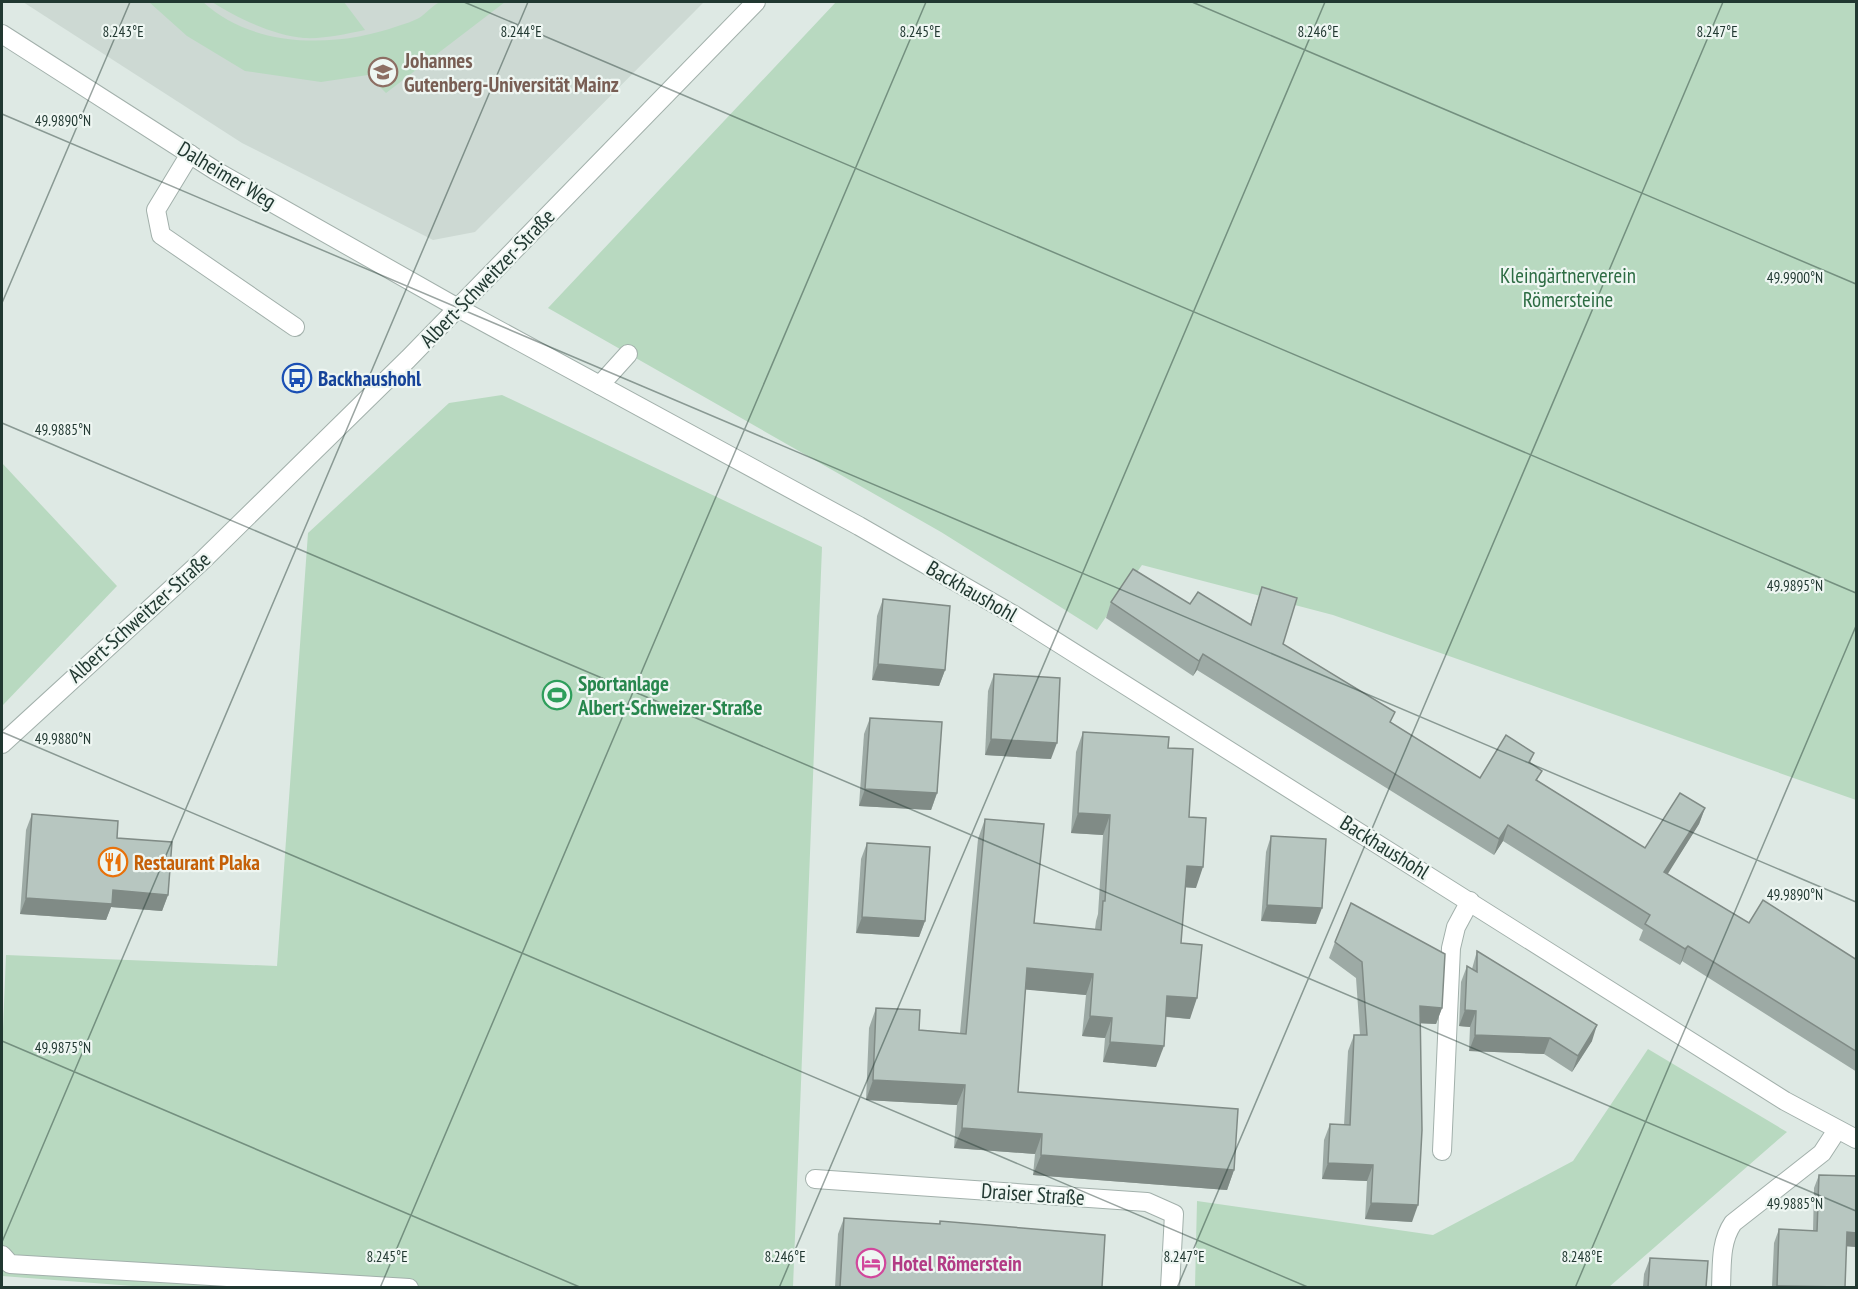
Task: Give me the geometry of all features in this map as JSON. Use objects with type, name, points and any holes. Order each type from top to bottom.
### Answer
[{"type":"street","name":"Albert-Schweitzer-Straße","points":[[2,744],[202,561],[458,308],[756,2]]},
{"type":"street","name":"Dalheimer Weg","points":[[2,34],[190,154],[458,308]]},
{"type":"street","points":[[190,154],[156,210],[161,235],[295,327]]},
{"type":"street","name":"Backhaushohl","points":[[458,308],[860,526],[996,604],[1775,1095],[1857,1139]]},
{"type":"street","points":[[600,385],[628,354]]},
{"type":"street","points":[[1442,1151],[1451,948],[1456,927],[1470,901]]},
{"type":"street","points":[[1721,1287],[1724,1244],[1727,1232],[1733,1223],[1822,1153],[1837,1130]]},
{"type":"street","name":"Draiser Straße","points":[[815,1179],[1147,1202],[1174,1214],[1170,1287]]},
{"type":"street","points":[[2,1255],[10,1264],[409,1287]]},
{"type":"shaded area","name":"Johannes Gutenberg-Universität Mainz","points":[[23,2],[704,2],[475,232],[433,240],[242,143]]},
{"type":"green space","points":[[149,2],[203,2],[246,29],[297,40],[323,40],[374,33],[403,24],[419,18],[441,2],[505,2],[386,93],[368,75],[321,82],[245,71],[187,36]]},
{"type":"green space","points":[[212,2],[344,2],[365,30],[320,38],[292,36],[256,25]]},
{"type":"green space","name":"Kleingärtnerverein Römersteine","points":[[836,2],[1856,2],[1856,800],[1333,615],[1142,565],[1097,630],[941,532],[548,308]]},
{"type":"green space","name":"Sportanlage Albert-Schweizer-Straße","points":[[502,395],[822,547],[793,1287],[159,1288],[2,1276],[2,1053],[6,955],[277,966],[308,533],[449,403]]},
{"type":"green space","points":[[2,463],[117,586],[2,706]]},
{"type":"green space","points":[[1648,1049],[1787,1132],[1609,1287],[1195,1287],[1197,1201],[1433,1235],[1573,1161]]},
{"type":"building","points":[[1133,569],[1190,604],[1198,592],[1251,625],[1262,587],[1297,598],[1283,644],[1395,712],[1390,722],[1480,778],[1506,735],[1534,753],[1529,762],[1542,771],[1536,780],[1645,848],[1680,793],[1705,808],[1664,872],[1749,923],[1763,900],[1857,960],[1857,1052],[1688,946],[1685,949],[1645,924],[1650,915],[1508,825],[1499,839],[1203,654],[1199,661],[1111,602]]},
{"type":"building","points":[[883,599],[950,606],[945,670],[878,664]]},
{"type":"building","points":[[994,674],[1060,678],[1057,743],[991,739]]},
{"type":"building","points":[[870,718],[942,722],[937,793],[865,789]]},
{"type":"building","points":[[1083,732],[1169,737],[1168,748],[1193,749],[1189,817],[1206,818],[1203,867],[1187,866],[1181,943],[1202,945],[1197,998],[1167,996],[1164,1046],[1110,1042],[1112,1018],[1090,1016],[1093,974],[1027,968],[1018,1092],[1238,1109],[1234,1170],[1041,1155],[1042,1134],[962,1128],[965,1085],[873,1080],[876,1008],[920,1010],[919,1030],[966,1034],[985,819],[1044,824],[1034,923],[1101,930],[1110,815],[1078,813]]},
{"type":"building","points":[[32,814],[118,821],[117,838],[172,842],[168,895],[113,890],[112,904],[26,898]]},
{"type":"building","points":[[1271,836],[1326,839],[1322,908],[1267,905]]},
{"type":"building","points":[[867,843],[930,847],[925,921],[862,917]]},
{"type":"building","points":[[1351,903],[1445,954],[1442,1008],[1420,1006],[1422,1130],[1418,1205],[1371,1203],[1373,1165],[1328,1163],[1330,1124],[1350,1125],[1354,1035],[1367,1035],[1362,962],[1335,942]]},
{"type":"building","points":[[1477,951],[1597,1025],[1578,1056],[1550,1038],[1475,1035],[1476,1011],[1465,1010],[1467,966],[1477,972]]},
{"type":"building","points":[[1819,1175],[1857,1176],[1857,1233],[1847,1232],[1845,1287],[1777,1286],[1779,1229],[1817,1231]]},
{"type":"building","points":[[844,1218],[940,1224],[940,1221],[1105,1235],[1102,1287],[840,1287]]},
{"type":"building","points":[[1650,1258],[1708,1261],[1706,1287],[1648,1287]]},
{"type":"place","name":"Johannes Gutenberg-Universität Mainz","points":[[383,72]]},
{"type":"place","name":"Backhaushohl","points":[[297,378]]},
{"type":"place","name":"Sportanlage Albert-Schweizer-Straße","points":[[557,695]]},
{"type":"place","name":"Restaurant Plaka","points":[[113,862]]},
{"type":"place","name":"Hotel Römerstein","points":[[871,1263]]}]
